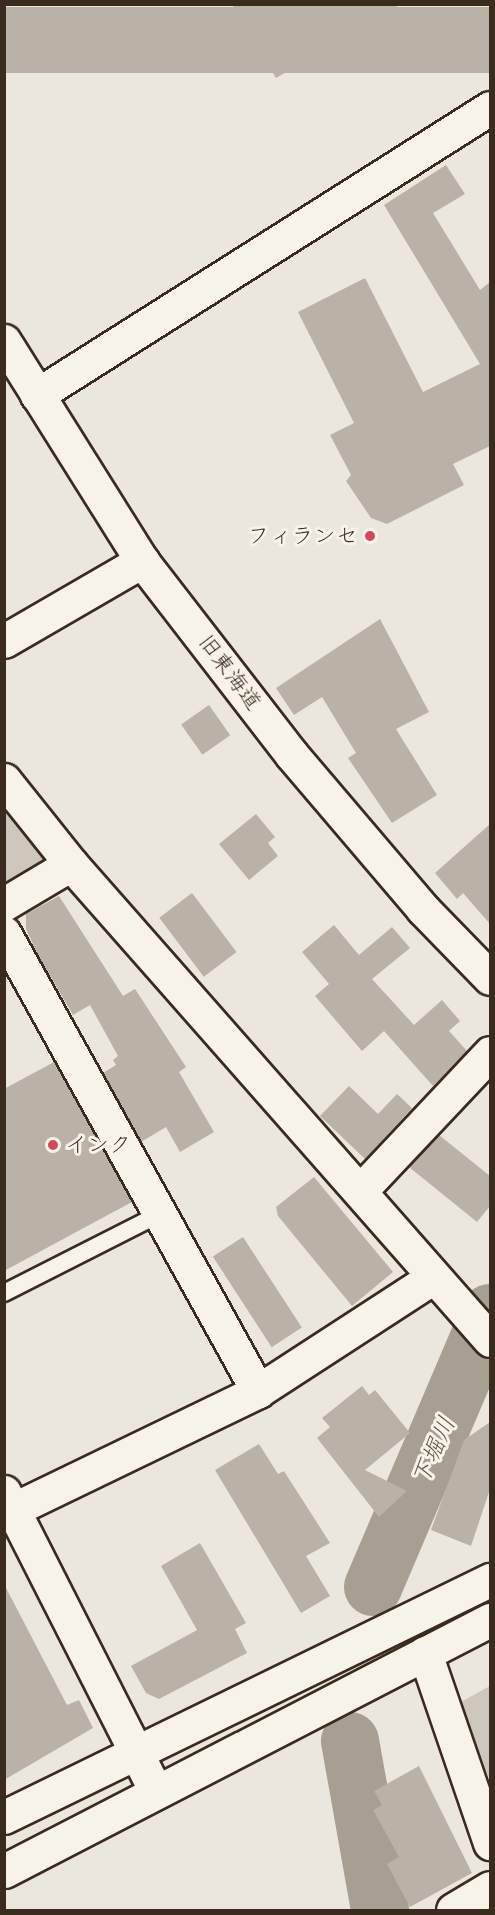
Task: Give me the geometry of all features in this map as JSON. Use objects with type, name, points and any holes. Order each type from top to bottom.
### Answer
[{"type":"street","points":[[37,395],[490,108]]},
{"type":"street","name":"旧東海道","points":[[4,340],[142,561],[292,755],[423,909],[490,978]]},
{"type":"street","points":[[4,640],[142,561]]},
{"type":"street","points":[[4,780],[71,864],[362,1189],[432,1278],[490,1340]]},
{"type":"street","points":[[4,904],[71,864]]},
{"type":"street","points":[[4,933],[258,1391]]},
{"type":"street","points":[[362,1189],[490,1053]]},
{"type":"street","points":[[156,1792],[137,1751],[7,1505],[258,1391],[432,1278]]},
{"type":"street","points":[[4,1817],[490,1580]]},
{"type":"street","points":[[4,1871],[490,1620]]},
{"type":"street","points":[[425,1653],[490,1843]]},
{"type":"street","points":[[453,1911],[490,1888]]},
{"type":"lane","points":[[4,1293],[160,1214]]},
{"type":"shaded area","points":[[4,799],[43,843],[45,862],[4,886]]},
{"type":"shaded area","points":[[490,1686],[490,1781],[459,1703]]},
{"type":"building","points":[[232,4],[401,4],[276,78]]},
{"type":"building","points":[[4,7],[490,7],[490,73],[4,73]]},
{"type":"building","points":[[446,165],[465,194],[433,213],[480,290],[490,282],[490,446],[453,464],[464,485],[387,524],[371,518],[346,481],[351,475],[330,435],[354,423],[298,312],[365,278],[423,392],[480,364],[384,205]]},
{"type":"building","points":[[380,619],[429,712],[396,729],[437,795],[392,823],[348,758],[356,753],[322,697],[294,715],[276,688]]},
{"type":"building","points":[[209,705],[230,735],[202,755],[181,725]]},
{"type":"building","points":[[256,814],[275,837],[268,843],[278,856],[249,880],[219,844]]},
{"type":"building","points":[[490,824],[490,924],[463,893],[457,899],[435,873]]},
{"type":"building","points":[[192,893],[237,952],[204,977],[159,918]]},
{"type":"building","points":[[59,896],[123,996],[135,989],[186,1067],[179,1072],[214,1132],[180,1152],[166,1127],[141,1142],[103,1073],[116,1065],[113,1060],[118,1056],[90,1005],[73,1015],[38,955],[26,929],[26,914]]},
{"type":"building","points":[[334,925],[359,955],[392,927],[410,948],[372,979],[414,1025],[442,1000],[460,1021],[449,1031],[467,1051],[433,1086],[384,1031],[362,1051],[315,996],[329,984],[302,952]]},
{"type":"building","name":"インク","points":[[54,1062],[132,1202],[4,1271],[4,1089]]},
{"type":"building","points":[[349,1086],[378,1114],[397,1094],[412,1108],[365,1159],[320,1116]]},
{"type":"building","points":[[439,1135],[490,1176],[490,1206],[477,1222],[409,1167]]},
{"type":"building","points":[[314,1177],[393,1272],[352,1306],[278,1216],[276,1207]]},
{"type":"building","points":[[243,1237],[302,1328],[272,1347],[213,1257]]},
{"type":"building","points":[[362,1386],[369,1395],[375,1390],[410,1433],[365,1470],[407,1491],[379,1517],[317,1438],[330,1427],[322,1418]]},
{"type":"building","points":[[490,1422],[490,1489],[471,1546],[431,1530],[464,1440]]},
{"type":"building","points":[[259,1444],[278,1474],[284,1471],[330,1543],[306,1556],[330,1596],[301,1613],[215,1470]]},
{"type":"building","points":[[200,1543],[246,1623],[235,1629],[247,1653],[159,1699],[146,1693],[131,1666],[197,1630],[161,1566]]},
{"type":"building","points":[[4,1584],[67,1705],[79,1700],[93,1728],[4,1780]]},
{"type":"building","points":[[419,1766],[472,1873],[410,1907],[387,1864],[399,1857],[373,1810],[382,1805],[374,1791]]},
{"type":"waterway","name":"下堀川","points":[[373,1587],[490,1313]]},
{"type":"waterway","name":"下堀川","points":[[350,1741],[380,1910]]},
{"type":"place","name":"フィランセ","points":[[370,536]]},
{"type":"place","name":"インク","points":[[53,1145]]}]
